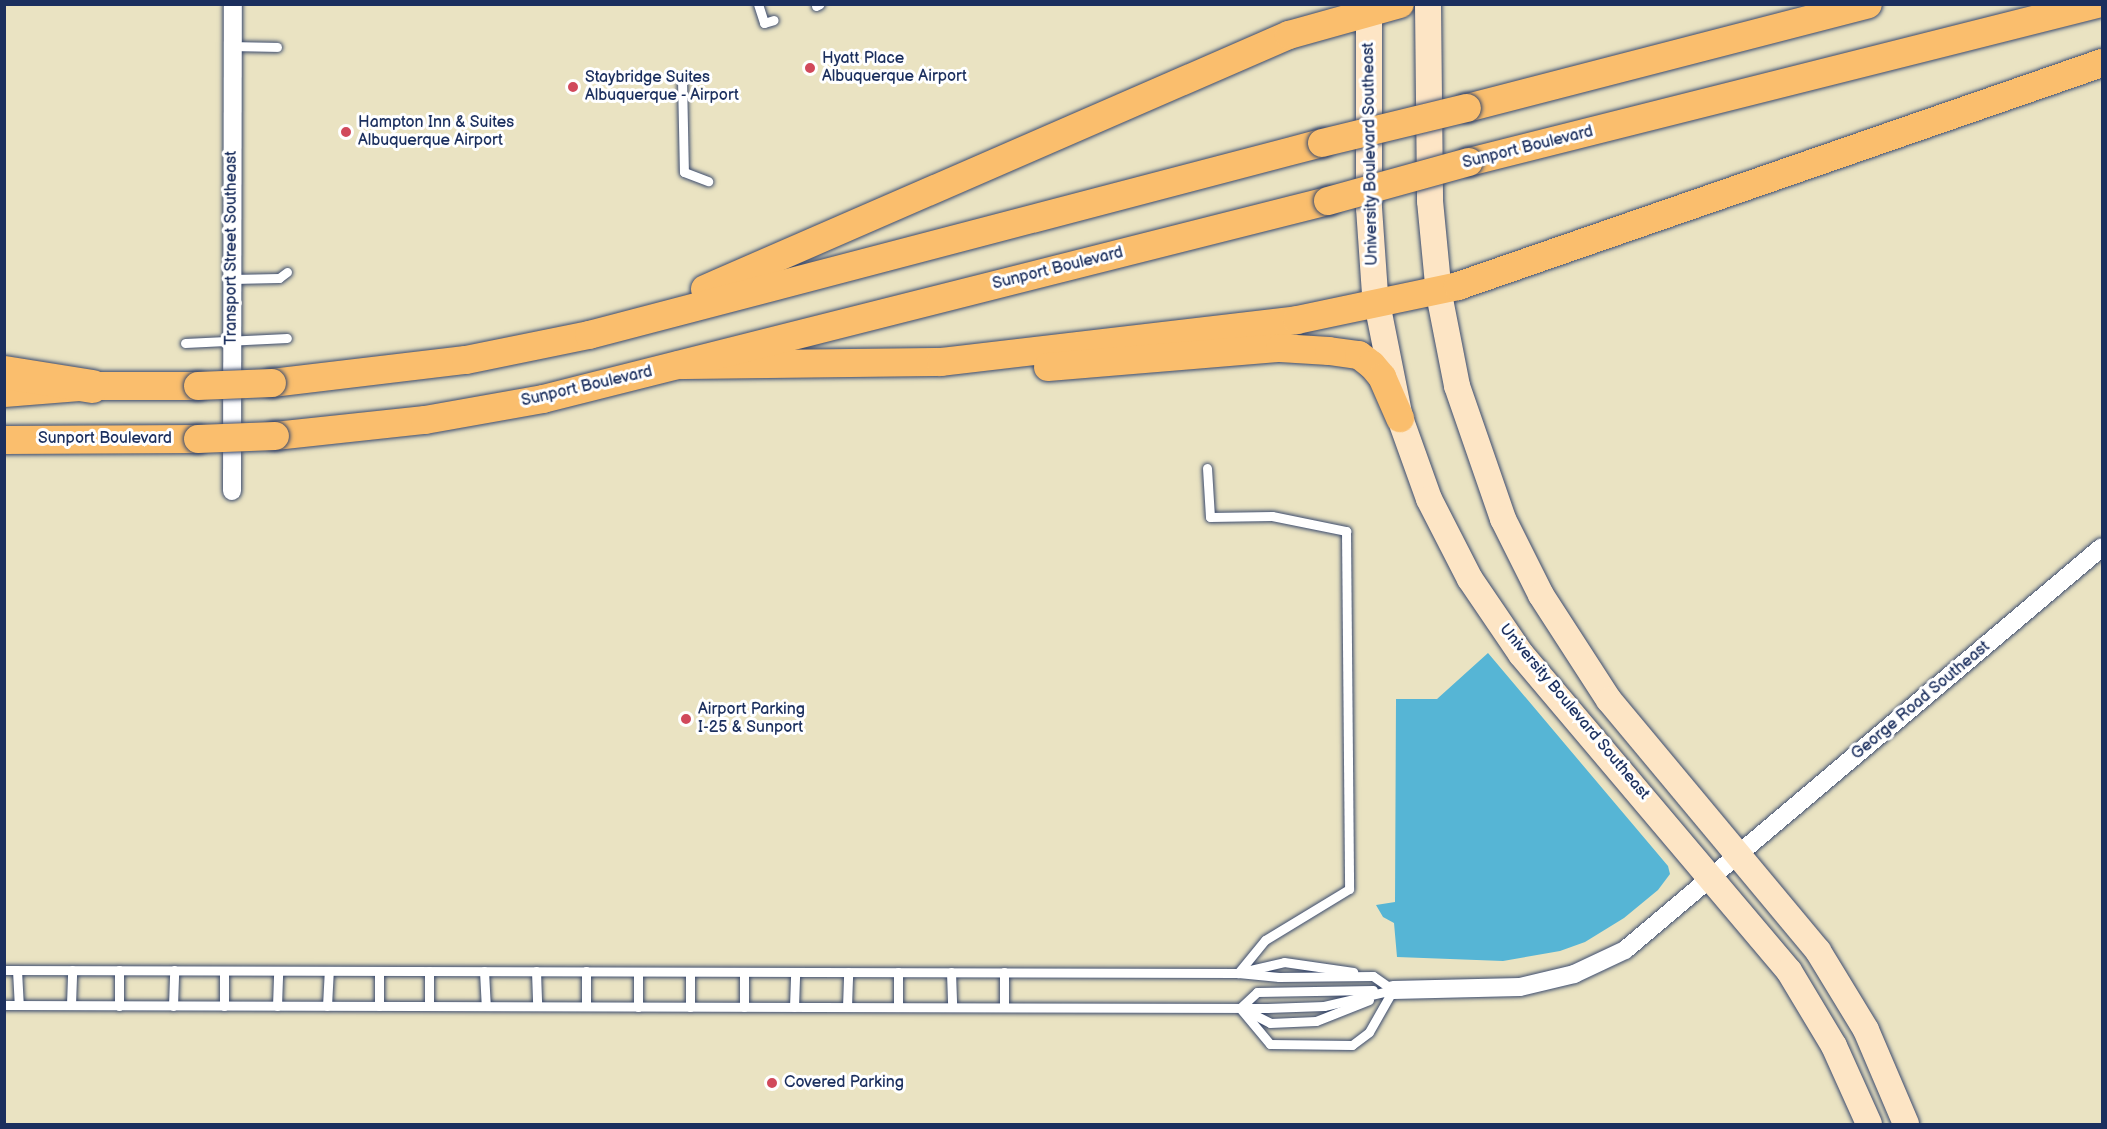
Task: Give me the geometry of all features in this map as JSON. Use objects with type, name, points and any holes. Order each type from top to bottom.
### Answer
[{"type":"highway","points":[[4,372],[92,386]]},
{"type":"main road","points":[[1289,35],[1317,4]]},
{"type":"main road","points":[[589,334],[838,234],[957,177],[1289,35],[1370,9],[1400,4]]},
{"type":"main road","points":[[1428,4],[1430,201],[1438,290],[1447,340],[1470,431],[1503,519],[1540,595],[1609,700],[1790,914],[1843,990],[1886,1072],[1906,1125]]},
{"type":"main road","points":[[4,393],[92,386],[272,383],[466,360],[589,334],[1322,143],[1467,108],[1868,4]]},
{"type":"main road","name":"Sunport Boulevard","points":[[4,440],[198,439],[275,436],[366,428],[484,411],[679,365],[1328,201],[1469,162],[2097,4]]},
{"type":"main road","name":"University Boulevard Southeast","points":[[1370,9],[1369,208],[1376,303],[1400,418],[1448,540],[1494,617],[1550,688],[1769,945],[1813,1008],[1854,1086],[1869,1125]]},
{"type":"main road","points":[[679,365],[941,362],[1297,320],[1438,290],[2103,63]]},
{"type":"main road","points":[[941,362],[1005,371],[1280,348],[1329,351],[1359,355],[1372,365],[1382,377],[1400,418]]},
{"type":"street","name":"Transport Street Southeast","points":[[232,491],[233,4]]},
{"type":"street","name":"George Road Southeast","points":[[1393,990],[1502,989],[1574,974],[1641,939],[2103,547]]},
{"type":"lane","points":[[758,4],[764,23],[774,20]]},
{"type":"lane","points":[[233,46],[277,47]]},
{"type":"lane","points":[[682,79],[684,172],[708,181]]},
{"type":"lane","points":[[232,279],[279,278],[287,272]]},
{"type":"lane","points":[[185,343],[287,338]]},
{"type":"lane","points":[[1207,468],[1210,517],[1272,516],[1346,531],[1349,889],[1265,940],[1238,973]]},
{"type":"lane","points":[[1238,973],[1284,962],[1303,962],[1373,976],[1393,990]]},
{"type":"lane","points":[[4,970],[1238,973],[1279,977],[1373,976]]},
{"type":"lane","points":[[17,970],[19,1005]]},
{"type":"lane","points":[[71,1005],[72,970]]},
{"type":"lane","points":[[119,970],[119,1006]]},
{"type":"lane","points":[[173,1006],[174,970]]},
{"type":"lane","points":[[224,971],[224,1006]]},
{"type":"lane","points":[[277,1006],[278,971]]},
{"type":"lane","points":[[327,1006],[329,971]]},
{"type":"lane","points":[[379,971],[379,1006]]},
{"type":"lane","points":[[429,971],[429,1006]]},
{"type":"lane","points":[[484,971],[486,1006]]},
{"type":"lane","points":[[536,971],[537,1006]]},
{"type":"lane","points":[[586,971],[586,1006]]},
{"type":"lane","points":[[638,972],[638,1007]]},
{"type":"lane","points":[[690,972],[690,1007]]},
{"type":"lane","points":[[744,972],[744,1007]]},
{"type":"lane","points":[[794,1007],[795,972]]},
{"type":"lane","points":[[847,1007],[848,972]]},
{"type":"lane","points":[[898,972],[898,1007]]},
{"type":"lane","points":[[951,972],[952,1007]]},
{"type":"lane","points":[[1004,972],[1004,1007]]},
{"type":"lane","points":[[1240,1008],[1257,992],[1393,990]]},
{"type":"lane","points":[[4,1005],[1240,1008],[1324,1006],[1393,990]]},
{"type":"lane","points":[[1240,1008],[1270,1023],[1316,1022],[1393,990]]},
{"type":"lane","points":[[1240,1008],[1270,1044],[1352,1045],[1369,1032],[1393,990]]},
{"type":"water","points":[[1488,653],[1668,866],[1670,874],[1658,890],[1624,918],[1585,942],[1560,951],[1503,961],[1397,957],[1394,923],[1383,917],[1376,905],[1395,902],[1396,699],[1437,699]]},
{"type":"place","name":"Hyatt Place Albuquerque Airport","points":[[810,68]]},
{"type":"place","name":"Staybridge Suites Albuquerque - Airport","points":[[573,87]]},
{"type":"place","name":"Hampton Inn & Suites Albuquerque Airport","points":[[346,132]]},
{"type":"place","name":"Airport Parking I-25 & Sunport","points":[[686,719]]},
{"type":"place","name":"Covered Parking","points":[[772,1083]]}]
